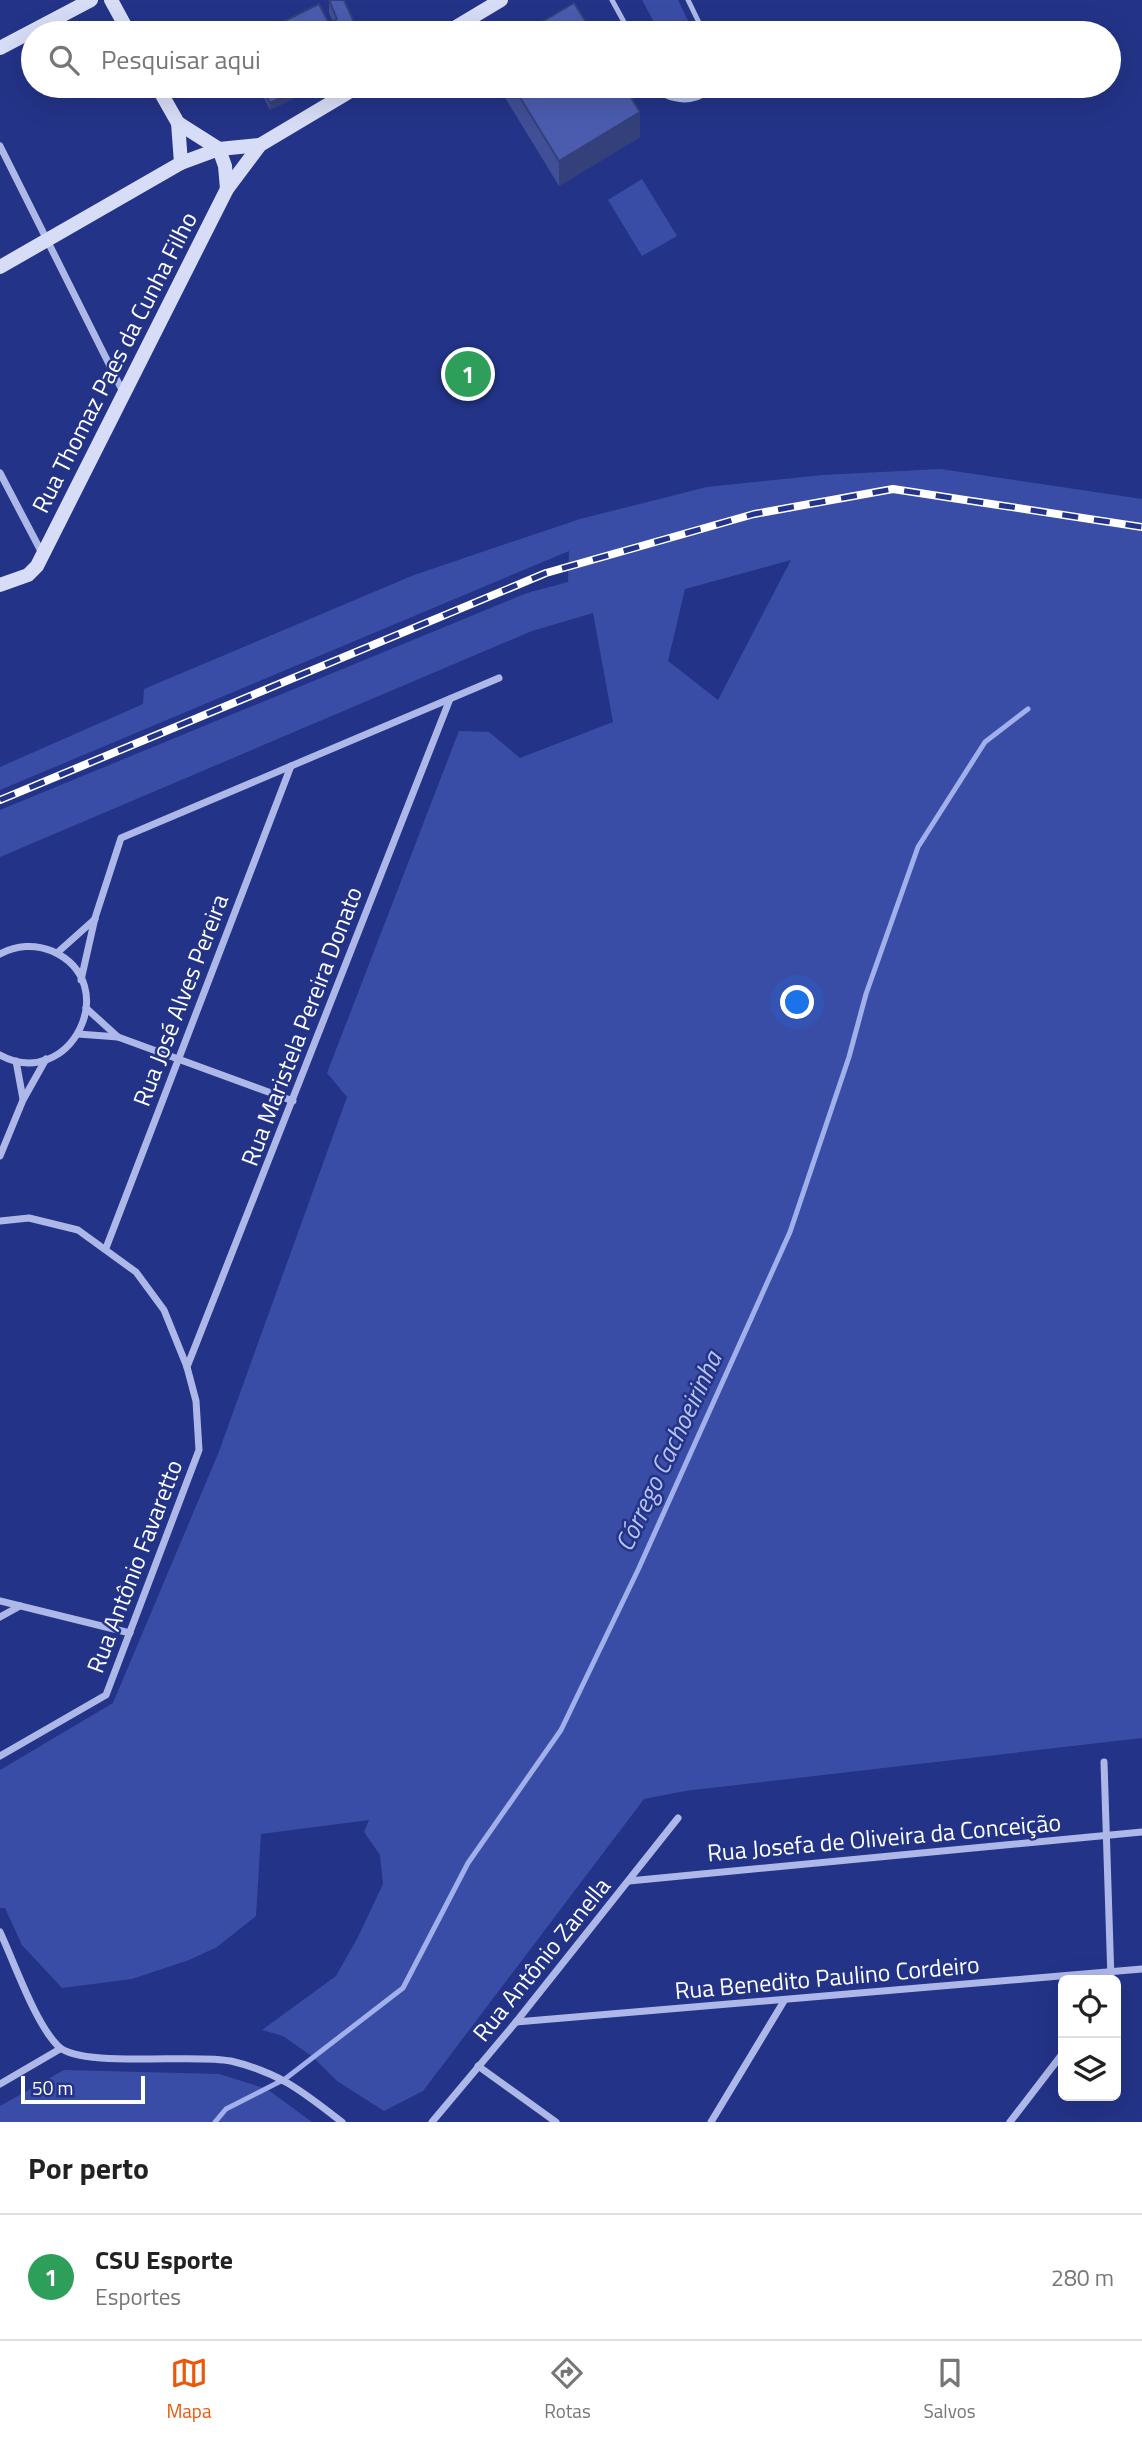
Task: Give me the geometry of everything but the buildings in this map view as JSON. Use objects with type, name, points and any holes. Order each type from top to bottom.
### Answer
[{"type":"street","points":[[51,21],[91,0]]},
{"type":"street","points":[[111,0],[122,21]]},
{"type":"street","points":[[466,21],[501,0]]},
{"type":"street","points":[[0,48],[21,37]]},
{"type":"street","points":[[164,98],[178,123],[181,163]]},
{"type":"street","name":"Rua Thomaz Paes da Cunha Filho","points":[[0,585],[31,572],[42,554],[227,190],[260,145],[339,98]]},
{"type":"street","points":[[178,123],[219,149],[225,166],[227,190]]},
{"type":"street","name":"Rua Thomaz Paes da Cunha Filho","points":[[0,267],[181,163],[219,149],[260,145]]},
{"type":"street","points":[[0,146],[122,392]]},
{"type":"street","points":[[0,473],[42,554]]},
{"type":"street","points":[[81,980],[95,918],[121,838],[499,678]]},
{"type":"street","name":"Rua Maristela Pereira Donato","points":[[187,1367],[450,699]]},
{"type":"street","name":"Rua José Alves Pereira","points":[[106,1248],[291,766]]},
{"type":"street","points":[[57,953],[95,918]]},
{"type":"street","points":[[0,954],[26,946],[57,953],[71,964],[81,980],[86,1008],[78,1034],[64,1050],[46,1059],[16,1061],[0,1055]]},
{"type":"street","points":[[86,1008],[118,1037]]},
{"type":"street","points":[[78,1034],[118,1037],[293,1101]]},
{"type":"street","points":[[0,1156],[23,1100],[46,1059]]},
{"type":"street","points":[[16,1061],[23,1100]]},
{"type":"street","points":[[0,1221],[29,1218],[78,1230],[106,1248],[136,1272],[164,1310],[187,1367]]},
{"type":"street","name":"Rua Antônio Favaretto","points":[[0,1756],[106,1695],[199,1450],[196,1401],[187,1367]]},
{"type":"street","points":[[0,1601],[130,1633]]},
{"type":"street","points":[[0,1617],[20,1606]]},
{"type":"street","points":[[1104,1762],[1110,1975]]},
{"type":"street","name":"Rua Antônio Zanella","points":[[432,2122],[516,2022],[678,1818]]},
{"type":"street","name":"Rua Josefa de Oliveira da Conceição","points":[[629,1881],[1142,1832]]},
{"type":"street","points":[[0,1933],[48,2033],[60,2049],[97,2058],[229,2061],[285,2078],[342,2122]]},
{"type":"street","name":"Rua Benedito Paulino Cordeiro","points":[[1115,1975],[1142,1969]]},
{"type":"street","name":"Rua Benedito Paulino Cordeiro","points":[[516,2022],[1058,1980]]},
{"type":"street","points":[[712,2122],[784,2001]]},
{"type":"street","points":[[0,2084],[60,2049]]},
{"type":"street","points":[[1010,2122],[1058,2060]]},
{"type":"street","points":[[478,2066],[556,2122]]},
{"type":"lane","points":[[612,0],[623,21]]},
{"type":"lane","points":[[688,0],[698,21]]},
{"type":"shaded area","points":[[642,0],[678,0],[688,21],[653,21]]},
{"type":"shaded area","points":[[642,179],[677,236],[642,256],[608,200]]},
{"type":"shaded area","points":[[940,469],[1142,499],[1142,1738],[685,1791],[644,1799],[423,2091],[384,2111],[337,2081],[313,2057],[283,2036],[262,2030],[336,1976],[358,1937],[383,1884],[380,1855],[364,1832],[369,1820],[261,1834],[256,1916],[217,1947],[189,1960],[132,1979],[62,1988],[22,1945],[5,1908],[0,1908],[0,1770],[113,1703],[218,1454],[347,1097],[327,1073],[459,731],[489,732],[520,758],[613,722],[593,613],[532,631],[0,857],[0,810],[527,593],[568,582],[569,551],[0,790],[0,767],[143,704],[144,689],[414,575],[580,519],[707,487],[823,475]],"holes":[[[791,560],[718,700],[668,661],[685,589]]]},
{"type":"shaded area","points":[[64,2070],[219,2074],[267,2089],[312,2122],[0,2122],[0,2106]]},
{"type":"waterway","name":"Córrego Cachoeirinha","points":[[215,2122],[226,2109],[285,2079],[403,1988],[468,1863],[561,1730],[638,1570],[790,1232],[849,1057],[866,994],[918,847],[985,742],[1028,709]]},
{"type":"railway","points":[[0,800],[546,573],[754,514],[893,489],[1142,527]]},
{"type":"place","name":"CSU Esporte","points":[[468,374]]}]
